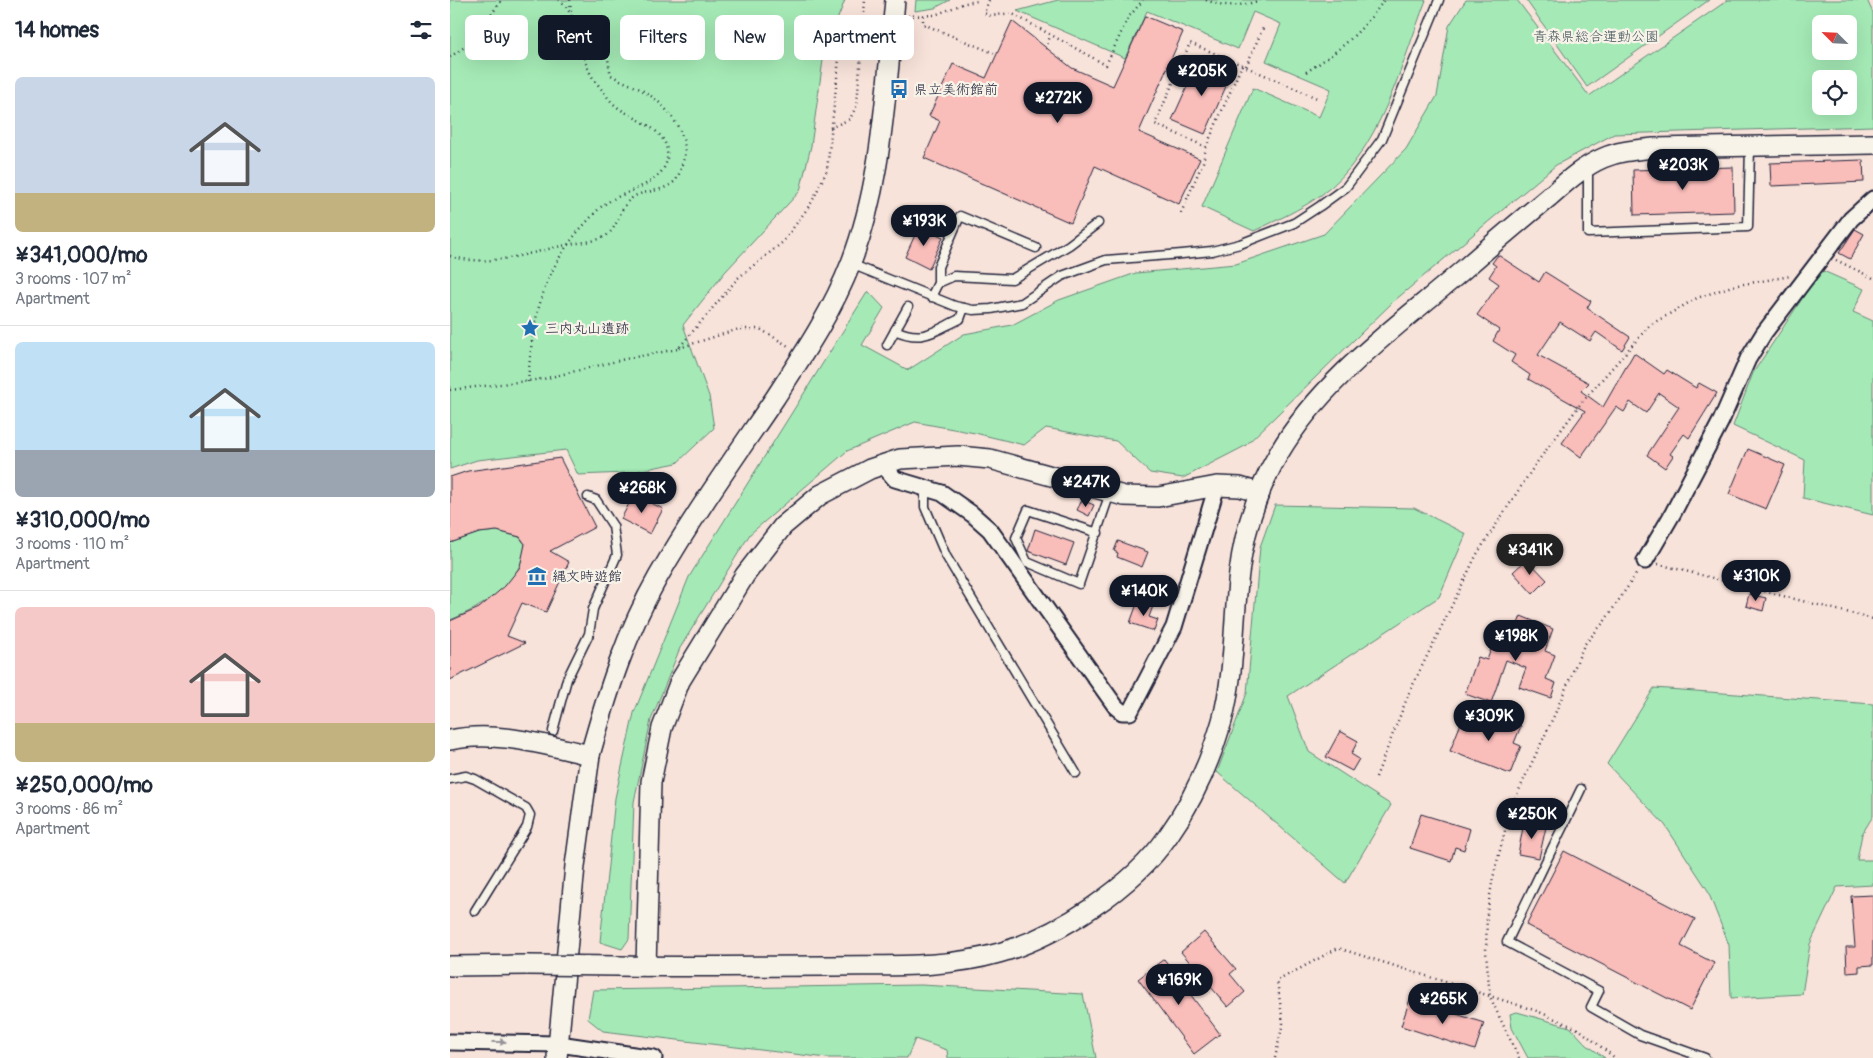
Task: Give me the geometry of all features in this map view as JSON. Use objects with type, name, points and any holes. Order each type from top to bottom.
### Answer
[{"type":"street","points":[[558,1051],[575,866],[590,755],[609,687],[631,632],[657,578],[814,338],[851,264],[874,186],[882,139],[890,54],[899,8]]},
{"type":"street","points":[[450,966],[945,964],[999,953],[1049,933],[1092,907],[1144,863],[1167,837],[1195,792],[1211,754],[1229,686],[1239,571],[1247,529],[1260,493],[1278,455],[1301,421],[1329,386],[1500,238],[1599,159],[1620,151],[1654,148],[1873,144]]},
{"type":"street","points":[[1645,560],[1721,421],[1748,359],[1764,333],[1851,219],[1873,199]]},
{"type":"street","points":[[646,966],[650,782],[662,728],[680,681],[745,575],[783,526],[820,495],[883,465],[900,459],[958,456],[990,459],[1124,496],[1158,497],[1217,486],[1240,487],[1260,493]]},
{"type":"street","points":[[883,465],[895,480],[942,494],[972,514],[990,530],[1116,707],[1122,712],[1130,712],[1174,627],[1217,486]]},
{"type":"street","points":[[450,740],[469,736],[495,736],[590,755]]},
{"type":"street","points":[[450,1042],[654,1058]]},
{"type":"lane","points":[[851,264],[931,297],[964,308],[991,309],[1022,303],[1062,276],[1106,260],[1197,253],[1240,244],[1294,223],[1346,186],[1382,139],[1439,0]]},
{"type":"lane","points":[[1588,167],[1588,233],[1748,227],[1750,146]]},
{"type":"lane","points":[[931,297],[938,283],[938,267],[960,216],[1036,248]]},
{"type":"lane","points":[[938,283],[954,276],[1012,279],[1069,245],[1098,223]]},
{"type":"lane","points":[[887,345],[908,307]]},
{"type":"lane","points":[[895,330],[910,337],[921,337],[960,319],[964,308]]},
{"type":"lane","points":[[925,488],[925,506],[946,556],[1076,773]]},
{"type":"lane","points":[[1098,533],[1028,510],[1016,538],[1027,562],[1079,584],[1098,533],[1110,493]]},
{"type":"lane","points":[[553,731],[567,679],[589,634],[593,609],[617,555],[613,526],[596,500],[588,497]]},
{"type":"lane","points":[[450,779],[466,776],[475,779],[526,808],[530,815],[527,827],[475,911]]},
{"type":"lane","points":[[1582,789],[1507,942],[1599,991],[1591,1007],[1640,1035],[1706,1058]]},
{"type":"path","points":[[450,57],[469,44],[502,0]]},
{"type":"path","points":[[558,0],[564,4],[571,15]]},
{"type":"path","points":[[570,0],[571,15]]},
{"type":"path","points":[[864,15],[866,0]]},
{"type":"path","points":[[989,0],[984,14],[991,16],[1011,13],[1106,65],[1128,18],[1143,0]]},
{"type":"path","points":[[1206,0],[1215,4],[1233,6],[1262,0]]},
{"type":"path","points":[[1306,72],[1343,47],[1362,29],[1384,0]]},
{"type":"path","points":[[899,8],[923,15],[935,14],[965,1],[978,1]]},
{"type":"path","points":[[923,15],[923,24],[996,54]]},
{"type":"path","points":[[1246,67],[1264,26]]},
{"type":"path","points":[[1046,49],[1050,36]]},
{"type":"path","points":[[1206,147],[1156,124],[1190,43],[1319,98]]},
{"type":"path","points":[[528,382],[530,352],[541,292],[567,245],[606,204],[656,178],[664,166],[668,151],[663,139],[652,128],[616,107],[594,79],[585,60]]},
{"type":"path","points":[[450,256],[493,260],[543,252],[567,245],[583,243],[607,235],[630,199],[641,193],[652,193],[676,180],[686,154],[683,138],[668,112],[645,92],[611,75],[608,60]]},
{"type":"path","points":[[678,349],[738,278],[783,242],[812,202],[827,170],[838,60]]},
{"type":"path","points":[[830,128],[850,119],[857,105],[861,60]]},
{"type":"path","points":[[1181,213],[1203,162],[1206,147],[1242,65]]},
{"type":"path","points":[[1166,72],[1176,76]]},
{"type":"path","points":[[1824,254],[1873,278]]},
{"type":"path","points":[[1376,777],[1409,693],[1478,554],[1535,465],[1582,402],[1650,326],[1697,298],[1732,286],[1809,274]]},
{"type":"path","points":[[450,390],[528,382],[678,349],[738,329],[760,329],[790,347]]},
{"type":"path","points":[[1519,1058],[1490,998],[1486,952],[1487,912],[1493,878],[1511,807],[1554,716],[1584,645],[1604,622],[1645,560],[1873,619]]},
{"type":"path","points":[[1275,1058],[1283,1023],[1277,981],[1338,948],[1537,1012],[1580,1030],[1616,1058]]},
{"type":"green space","points":[[450,0],[845,0],[839,15],[794,15],[794,60],[823,60],[811,146],[800,191],[725,272],[683,325],[709,396],[714,428],[677,463],[626,473],[578,475],[566,450],[477,460],[450,469]]},
{"type":"green space","points":[[916,0],[950,0],[935,8],[915,11]]},
{"type":"green space","points":[[1058,0],[1426,0],[1386,106],[1374,132],[1359,156],[1341,177],[1321,195],[1297,210],[1254,231],[1202,207],[1253,88],[1319,117],[1331,89],[1266,61],[1281,24],[1253,12],[1238,49],[1147,11],[1125,58],[1017,11]]},
{"type":"green space","points":[[1466,0],[1517,0],[1589,96],[1728,0],[1867,0],[1873,13],[1873,126],[1614,134],[1556,165],[1394,301],[1245,446],[1183,478],[1150,473],[1116,441],[1046,428],[1024,445],[975,433],[915,422],[847,451],[750,534],[680,648],[651,720],[634,802],[629,939],[622,949],[600,942],[615,798],[634,713],[689,577],[868,291],[884,308],[862,345],[908,370],[964,334],[1012,325],[1059,300],[1136,273],[1236,264],[1324,234],[1406,149],[1437,96],[1449,26]]},
{"type":"green space","name":"青森県総合運動公園","points":[[1526,0],[1709,0],[1587,87]]},
{"type":"green space","points":[[1821,270],[1864,289],[1853,312],[1873,321],[1873,515],[1803,498],[1805,460],[1733,426],[1753,373]]},
{"type":"green space","points":[[1275,505],[1414,508],[1466,534],[1439,597],[1288,696],[1309,752],[1391,805],[1345,883],[1217,772],[1247,693],[1260,547]]},
{"type":"green space","points":[[497,531],[519,537],[525,544],[523,558],[517,570],[509,582],[488,601],[450,620],[450,543],[479,533]]},
{"type":"green space","points":[[1654,688],[1873,704],[1873,816],[1862,834],[1857,860],[1873,860],[1873,885],[1837,887],[1810,944],[1802,994],[1731,998],[1729,945],[1707,889],[1665,825],[1607,764]]},
{"type":"green space","points":[[921,985],[1083,994],[1096,1058],[948,1058],[947,1050],[915,1039],[907,1058],[827,1058],[603,1031],[588,1019],[593,990]]},
{"type":"green space","points":[[1517,1012],[1570,1027],[1587,1045],[1605,1058],[1528,1058],[1512,1028],[1510,1014]]},
{"type":"building","points":[[1145,16],[1183,32],[1139,132],[1200,159],[1179,204],[1095,166],[1071,223],[924,158],[940,121],[929,116],[953,64],[986,78],[1012,21],[1072,68],[1113,86]]},
{"type":"building","points":[[1199,60],[1231,75],[1205,134],[1172,120]]},
{"type":"building","points":[[1863,160],[1864,182],[1771,186],[1770,163]]},
{"type":"building","points":[[1733,167],[1734,212],[1634,215],[1633,170]]},
{"type":"building","points":[[919,226],[943,237],[929,269],[905,257]]},
{"type":"building","points":[[1855,229],[1864,234],[1850,259],[1839,253]]},
{"type":"building","points":[[1498,255],[1539,282],[1545,272],[1591,301],[1587,308],[1630,337],[1622,350],[1596,332],[1590,341],[1560,322],[1538,355],[1589,383],[1581,391],[1603,407],[1634,353],[1664,374],[1667,370],[1696,388],[1699,383],[1717,393],[1689,438],[1684,434],[1670,454],[1673,456],[1665,468],[1647,455],[1679,407],[1659,393],[1646,413],[1630,402],[1624,412],[1616,407],[1581,457],[1562,443],[1585,411],[1528,379],[1530,375],[1511,362],[1515,355],[1493,341],[1499,330],[1477,315],[1499,284],[1489,277],[1496,266],[1492,263]]},
{"type":"building","points":[[1748,449],[1785,465],[1766,509],[1729,494]]},
{"type":"building","name":"縄文時遊館","points":[[560,458],[595,527],[550,551],[569,562],[546,612],[522,603],[507,636],[525,643],[450,680],[450,621],[479,608],[505,586],[520,567],[525,544],[520,537],[497,531],[479,533],[450,543],[450,477],[468,471]]},
{"type":"building","points":[[634,494],[663,509],[650,534],[621,519]]},
{"type":"building","points":[[1082,500],[1094,505],[1089,516],[1077,510]]},
{"type":"building","points":[[1035,529],[1074,543],[1066,565],[1028,551]]},
{"type":"building","points":[[1118,541],[1148,552],[1142,567],[1117,557],[1118,553],[1114,551]]},
{"type":"building","points":[[1527,559],[1547,580],[1533,594],[1513,572]]},
{"type":"building","points":[[1749,594],[1766,598],[1763,611],[1746,606]]},
{"type":"building","points":[[1138,601],[1153,606],[1149,617],[1158,620],[1154,631],[1130,623]]},
{"type":"building","points":[[1521,616],[1553,629],[1545,651],[1555,655],[1546,679],[1556,683],[1551,698],[1519,687],[1526,668],[1506,660],[1491,703],[1465,694],[1478,657],[1487,660],[1497,633],[1512,639]]},
{"type":"building","points":[[1479,709],[1521,726],[1514,743],[1521,746],[1510,774],[1450,751],[1461,723],[1472,727]]},
{"type":"building","points":[[1340,731],[1358,741],[1351,754],[1359,759],[1352,771],[1326,757]]},
{"type":"building","points":[[1421,814],[1470,829],[1464,850],[1455,847],[1451,861],[1410,848]]},
{"type":"building","points":[[1524,822],[1546,827],[1539,858],[1518,854]]},
{"type":"building","points":[[1564,851],[1695,919],[1681,946],[1714,963],[1690,1010],[1526,925]]},
{"type":"building","points":[[1873,895],[1873,965],[1859,966],[1859,972],[1847,973],[1846,947],[1855,947],[1851,896]]},
{"type":"building","points":[[1204,932],[1236,969],[1230,974],[1245,992],[1228,1007],[1181,952]]},
{"type":"building","points":[[1164,959],[1220,1034],[1194,1054],[1138,979]]},
{"type":"building","points":[[1410,999],[1484,1023],[1475,1050],[1401,1026]]},
{"type":"place","name":"県立美術館前","points":[[899,89]]},
{"type":"place","name":"三内丸山遺跡","points":[[530,328]]},
{"type":"place","name":"縄文時遊館","points":[[537,576]]}]
